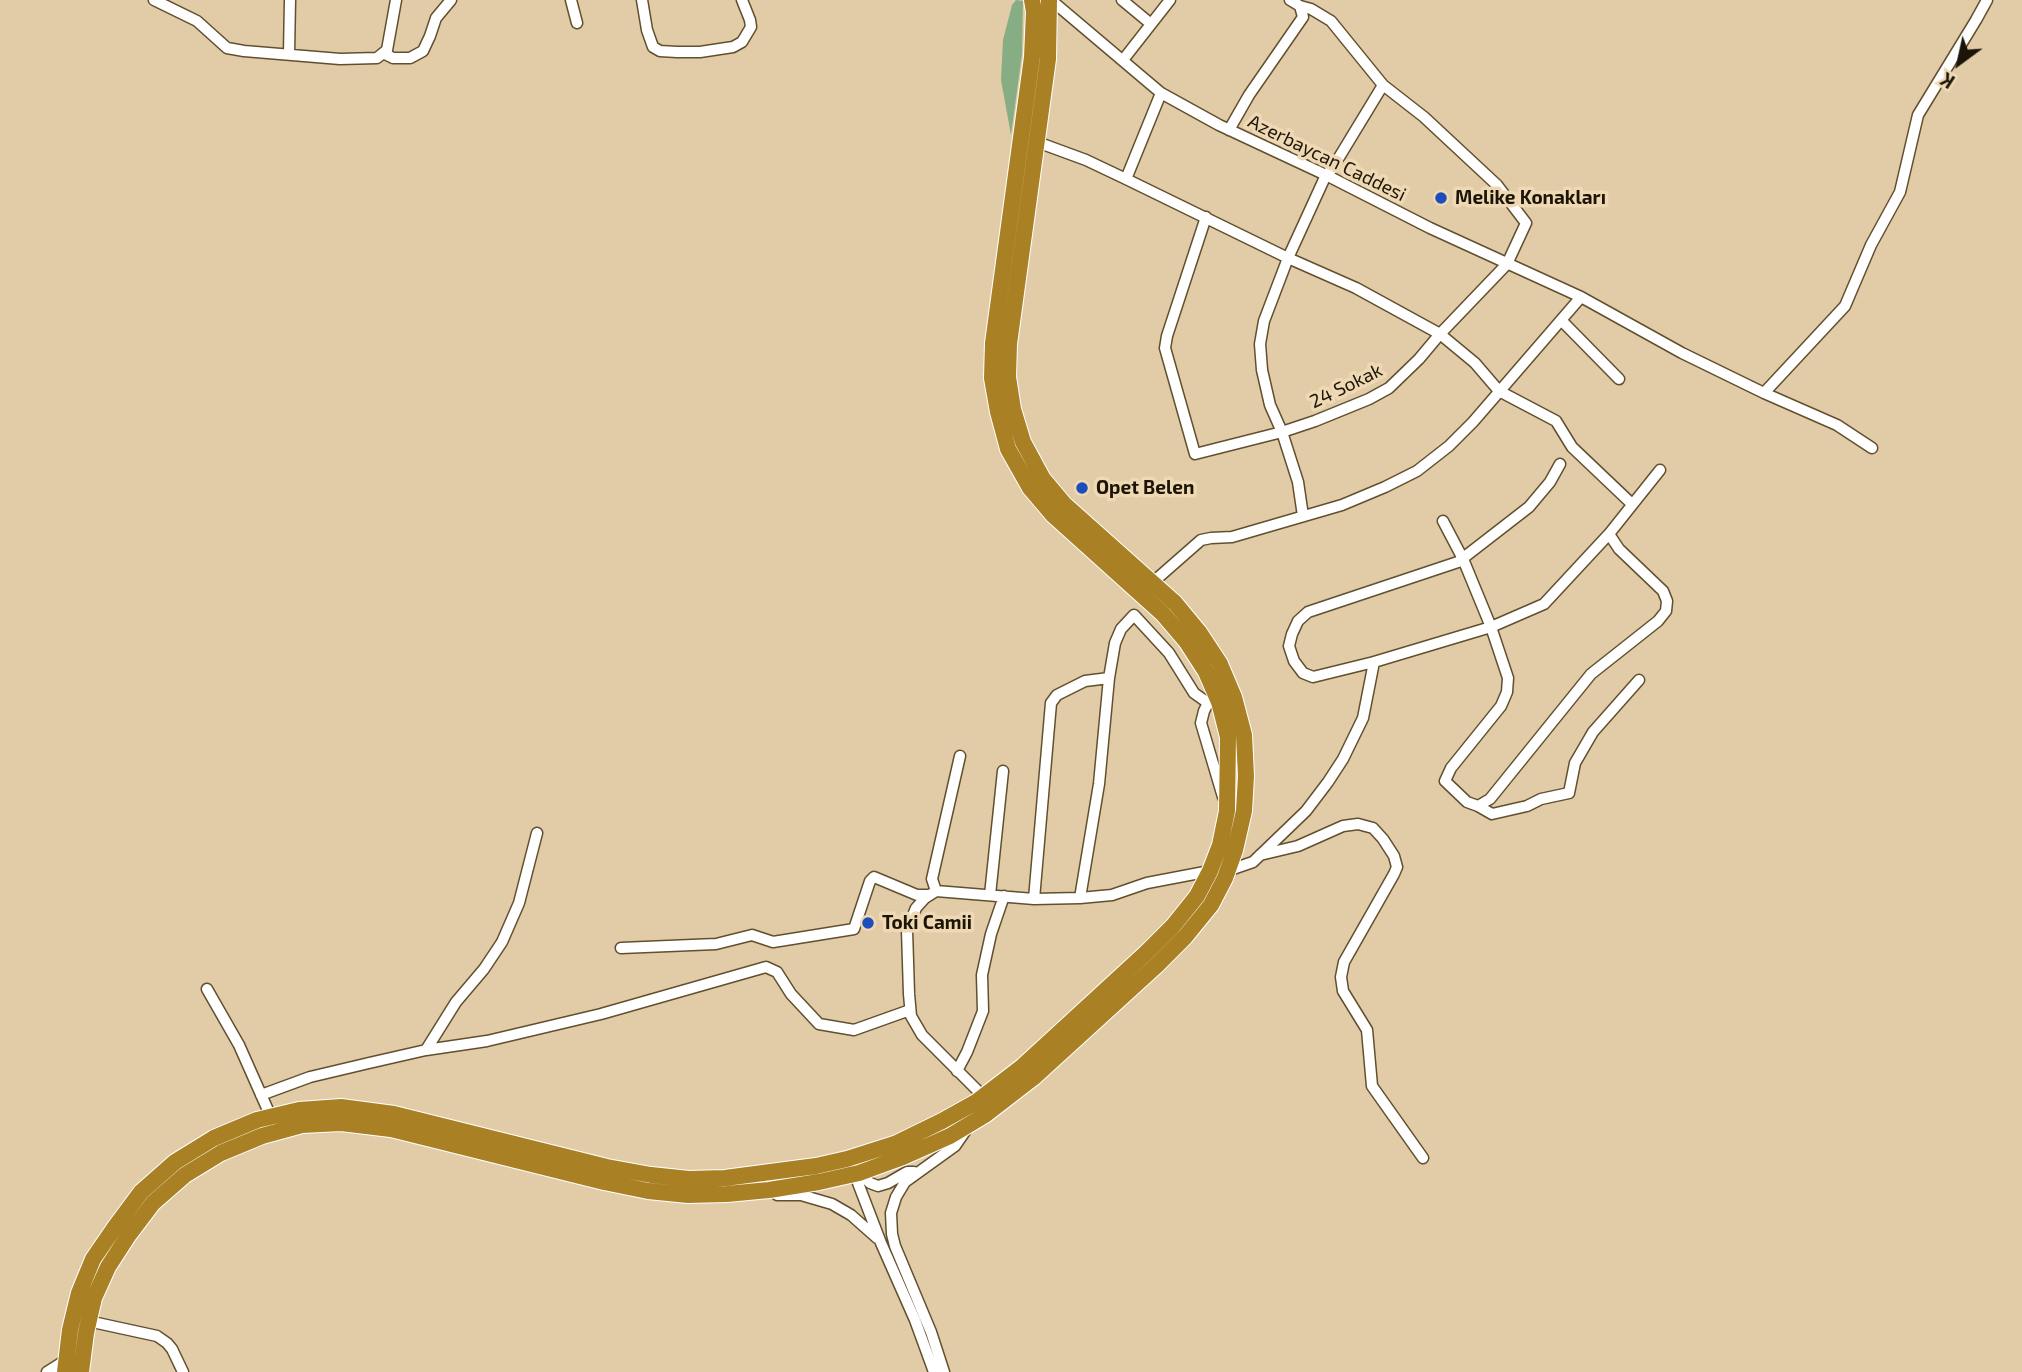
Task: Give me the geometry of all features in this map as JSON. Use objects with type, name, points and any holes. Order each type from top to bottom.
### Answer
[{"type":"highway","points":[[65,1366],[79,1293],[93,1259],[141,1192],[175,1162],[214,1138],[264,1119],[299,1110],[341,1107],[394,1114],[607,1167],[689,1179],[766,1174],[816,1166],[854,1168],[903,1157],[950,1136],[985,1115],[1033,1079],[1157,965],[1211,905],[1235,850],[1244,811],[1244,735],[1220,701],[1186,641],[1164,614],[1053,515],[1030,488],[1008,449],[998,412],[992,378],[993,343],[1032,57],[1032,0]]},
{"type":"highway","points":[[81,1372],[88,1321],[94,1298],[108,1267],[153,1203],[185,1175],[221,1153],[262,1136],[302,1125],[341,1123],[391,1129],[648,1191],[688,1195],[727,1194],[819,1182],[854,1168],[942,1121],[983,1096],[1023,1066],[1146,953],[1173,926],[1197,896],[1220,845],[1227,811],[1228,737],[1220,701],[1220,664],[1175,603],[1064,504],[1043,479],[1023,442],[1013,409],[1008,377],[1009,344],[1048,59],[1050,0]]},
{"type":"street","points":[[154,0],[197,22],[227,48],[340,59],[377,58],[387,50],[396,0]]},
{"type":"street","points":[[289,54],[290,0]]},
{"type":"street","points":[[383,53],[393,58],[410,58],[423,51],[436,18],[451,0]]},
{"type":"street","points":[[571,0],[577,23]]},
{"type":"street","points":[[642,0],[653,47],[660,51],[700,52],[733,47],[743,42],[751,27],[742,0]]},
{"type":"street","name":"Azerbaycan Caddesi","points":[[1050,0],[1161,93],[1229,130],[1430,228],[1581,297],[1646,334],[1764,393],[1837,425],[1872,448]]},
{"type":"street","points":[[1122,0],[1151,24]]},
{"type":"street","points":[[1123,60],[1170,0]]},
{"type":"street","points":[[1764,393],[1845,306],[1871,245],[1900,192],[1918,115],[1987,0]]},
{"type":"street","points":[[1295,3],[1331,20],[1383,85],[1326,175],[1288,258],[1264,321],[1260,344],[1262,370],[1267,393],[1298,482],[1303,516]]},
{"type":"street","points":[[1229,130],[1249,95],[1303,17],[1295,3]]},
{"type":"street","name":"24 Sokak","points":[[1206,217],[1165,348],[1195,454],[1282,432],[1368,399],[1389,388],[1507,264],[1526,223],[1497,185],[1424,117],[1383,85]]},
{"type":"street","points":[[1126,178],[1161,93]]},
{"type":"street","points":[[1037,142],[1126,178],[1288,258],[1356,288],[1440,334],[1475,363],[1499,391],[1556,421],[1572,447],[1632,504]]},
{"type":"street","points":[[1152,583],[1201,540],[1231,537],[1342,505],[1416,471],[1461,434],[1581,297]]},
{"type":"street","points":[[1561,320],[1619,379]]},
{"type":"street","points":[[1560,464],[1550,482],[1529,507],[1458,562],[1308,611],[1298,621],[1289,646],[1294,661],[1303,673],[1313,677],[1374,662],[1491,627],[1544,604],[1609,534],[1660,470]]},
{"type":"street","points":[[1443,521],[1463,559],[1491,627],[1508,678],[1507,692],[1501,706],[1451,768],[1445,780],[1467,802],[1492,814],[1569,793],[1575,763],[1593,732],[1639,680]]},
{"type":"street","points":[[1478,806],[1490,799],[1591,674],[1658,621],[1666,611],[1667,601],[1663,591],[1619,549],[1609,534]]},
{"type":"street","points":[[1080,898],[1098,793],[1109,678],[1118,635],[1134,615],[1169,653],[1194,693],[1220,701]]},
{"type":"street","points":[[1227,871],[1253,862],[1307,811],[1343,759],[1363,718],[1374,662]]},
{"type":"street","points":[[1034,899],[1051,703],[1057,695],[1085,681],[1109,678]]},
{"type":"street","points":[[1220,701],[1203,711],[1201,723],[1227,811]]},
{"type":"street","points":[[933,893],[932,879],[960,756]]},
{"type":"street","points":[[990,895],[1003,771]]},
{"type":"street","points":[[1260,855],[1298,846],[1343,826],[1358,824],[1373,828],[1394,856],[1397,867],[1345,962],[1341,977],[1343,991],[1367,1030],[1372,1086],[1423,1158]]},
{"type":"street","points":[[426,1050],[456,1002],[484,969],[502,942],[519,904],[537,833]]},
{"type":"street","points":[[621,948],[716,944],[752,935],[772,942],[854,929],[870,881],[874,877],[916,895],[933,893],[1034,899],[1112,895],[1147,883],[1210,871]]},
{"type":"street","points":[[933,893],[916,908],[907,930],[911,1016],[922,1035],[983,1096]]},
{"type":"street","points":[[957,1071],[983,1011],[982,975],[991,934],[1004,896]]},
{"type":"street","points":[[261,1095],[310,1077],[426,1050],[487,1041],[601,1014],[766,967],[777,972],[791,993],[819,1024],[854,1030],[910,1010]]},
{"type":"street","points":[[207,989],[239,1045],[261,1095],[264,1119]]},
{"type":"street","points":[[944,1372],[931,1332],[899,1257],[892,1234],[891,1213],[905,1182],[955,1146],[971,1123]]},
{"type":"street","points":[[854,1168],[870,1183],[878,1186],[907,1172],[917,1172]]},
{"type":"street","points":[[854,1168],[881,1243],[915,1320],[934,1372]]},
{"type":"street","points":[[769,1190],[776,1195],[801,1195],[832,1204],[851,1215],[881,1243]]},
{"type":"street","points":[[88,1321],[157,1336],[172,1349],[183,1372]]},
{"type":"street","points":[[47,1372],[65,1366]]},
{"type":"green space","points":[[1016,0],[1023,1],[1022,54],[1011,135],[1001,80],[1003,40],[1012,5]]},
{"type":"place","name":"Melike Konakları","points":[[1441,198]]},
{"type":"place","name":"Opet Belen","points":[[1082,488]]},
{"type":"place","name":"Toki Camii","points":[[868,923]]}]
